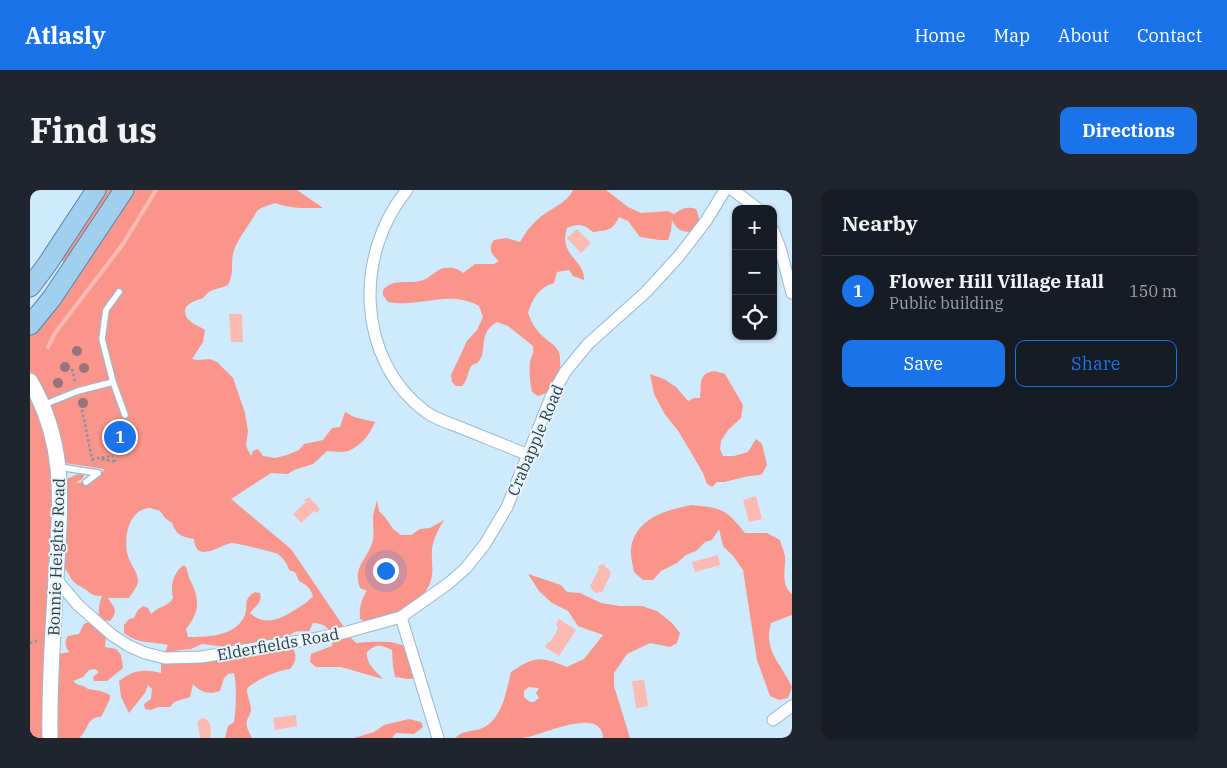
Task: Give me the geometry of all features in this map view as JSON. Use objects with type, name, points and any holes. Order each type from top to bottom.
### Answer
[{"type":"main road","points":[[34,280],[96,190]]},
{"type":"main road","points":[[30,325],[52,298],[124,190]]},
{"type":"street","points":[[407,190],[390,214],[382,230],[372,270],[370,303],[372,327],[377,345],[391,375],[406,394],[427,412],[446,422],[528,455]]},
{"type":"street","name":"Crabapple Road","points":[[401,617],[449,583],[466,568],[486,544],[508,507],[551,398],[564,372],[594,338],[646,292],[680,256],[726,190]]},
{"type":"street","points":[[733,190],[753,205]]},
{"type":"street","points":[[777,240],[792,293]]},
{"type":"street","name":"Bonnie Heights Road","points":[[30,381],[43,405],[51,429],[59,467],[61,492],[50,674],[50,738]]},
{"type":"street","name":"Elderfields Road","points":[[56,579],[92,620],[112,635],[129,646],[165,658],[201,657],[318,638],[401,617]]},
{"type":"street","points":[[401,617],[438,738]]},
{"type":"street","points":[[773,720],[792,706]]},
{"type":"lane","points":[[119,292],[106,310],[102,339],[113,382],[125,415]]},
{"type":"lane","points":[[43,405],[76,391],[113,382]]},
{"type":"lane","points":[[59,467],[98,473],[86,482]]},
{"type":"path","points":[[72,369],[76,391]]},
{"type":"path","points":[[81,402],[90,451]]},
{"type":"path","points":[[92,459],[113,456]]},
{"type":"path","points":[[98,458],[116,462],[115,460]]},
{"type":"path","points":[[30,643],[44,640]]},
{"type":"shaded area","points":[[104,190],[114,190],[65,263],[61,260]]},
{"type":"shaded area","points":[[124,190],[297,190],[323,208],[293,207],[275,203],[257,211],[234,250],[228,285],[211,291],[203,298],[187,306],[185,312],[187,318],[205,330],[203,342],[192,359],[210,359],[217,362],[233,378],[245,413],[248,431],[246,446],[251,456],[253,451],[258,449],[263,456],[275,458],[299,450],[304,444],[323,440],[332,428],[340,427],[345,412],[354,417],[375,422],[371,431],[352,449],[343,452],[327,451],[313,464],[288,474],[271,473],[231,499],[291,549],[356,643],[395,643],[413,651],[422,663],[422,668],[416,678],[395,677],[392,650],[379,646],[367,652],[367,656],[372,667],[383,679],[341,667],[316,667],[310,662],[311,654],[332,646],[333,641],[331,633],[326,627],[313,623],[309,631],[294,632],[285,639],[295,653],[295,661],[290,669],[267,676],[255,682],[247,689],[251,710],[247,726],[252,738],[225,738],[228,726],[234,722],[236,684],[234,673],[228,674],[224,678],[220,691],[205,692],[193,684],[190,697],[174,702],[170,707],[158,707],[151,710],[145,709],[144,704],[151,699],[152,689],[148,685],[145,693],[129,713],[121,697],[119,681],[139,671],[161,673],[161,662],[168,645],[146,642],[130,637],[124,633],[124,625],[129,619],[134,618],[138,610],[143,606],[148,608],[151,614],[171,601],[173,598],[173,580],[177,572],[184,565],[197,599],[194,617],[186,629],[188,637],[212,636],[235,628],[245,615],[249,597],[255,592],[260,593],[261,596],[258,604],[250,613],[260,619],[270,621],[285,616],[313,596],[310,589],[299,581],[295,572],[289,570],[285,561],[278,554],[232,543],[210,551],[199,551],[194,539],[180,535],[172,523],[160,511],[149,508],[136,514],[127,534],[127,549],[129,559],[137,574],[137,585],[129,598],[108,598],[115,612],[110,621],[101,620],[99,614],[102,596],[93,595],[75,583],[63,567],[58,654],[70,652],[66,647],[68,636],[79,634],[84,624],[89,622],[106,634],[105,647],[116,649],[121,655],[123,668],[107,681],[94,681],[93,677],[98,673],[95,669],[89,670],[83,677],[73,681],[88,689],[110,695],[110,699],[101,717],[96,717],[90,721],[79,738],[30,738],[30,325]],"holes":[[[58,462],[104,469],[104,470],[93,481],[76,483],[84,475],[78,474],[60,482]],[[202,644],[226,647],[201,652],[172,651],[191,649]]]},
{"type":"shaded area","points":[[573,190],[606,190],[628,207],[641,213],[668,211],[674,214],[684,208],[696,209],[699,224],[694,232],[686,232],[680,230],[672,220],[668,240],[640,237],[628,221],[619,217],[612,227],[606,230],[593,232],[587,227],[578,225],[567,228],[566,245],[580,267],[584,280],[573,276],[569,270],[557,272],[554,283],[544,287],[537,294],[528,313],[537,331],[555,346],[559,352],[560,372],[556,383],[544,394],[538,396],[532,392],[530,362],[533,346],[508,326],[497,322],[486,333],[481,358],[472,365],[462,386],[456,386],[452,382],[451,375],[467,341],[477,330],[483,317],[479,306],[468,301],[456,299],[412,303],[388,302],[383,295],[383,290],[391,284],[424,280],[444,268],[454,268],[463,273],[475,264],[494,264],[499,261],[491,252],[494,240],[506,238],[520,242],[535,222],[564,201]]},
{"type":"shaded area","points":[[577,229],[591,243],[581,253],[567,238]]},
{"type":"shaded area","points":[[229,314],[242,314],[243,342],[231,342]]},
{"type":"shaded area","points":[[714,371],[725,374],[743,405],[741,418],[728,430],[721,441],[720,449],[723,456],[734,456],[748,452],[756,439],[762,444],[767,465],[760,475],[717,482],[712,487],[707,484],[703,473],[679,432],[664,413],[654,394],[650,374],[664,379],[676,387],[688,401],[700,398],[703,377],[709,372]]},
{"type":"shaded area","points":[[756,496],[762,519],[749,522],[743,500]]},
{"type":"shaded area","points":[[309,497],[320,509],[316,513],[314,511],[301,523],[293,514],[306,502],[304,500]]},
{"type":"shaded area","points":[[377,500],[379,511],[393,529],[401,535],[411,535],[420,529],[430,528],[444,520],[436,534],[433,545],[432,576],[427,589],[404,609],[384,618],[365,622],[360,619],[360,611],[367,591],[360,588],[358,574],[359,568],[373,540],[373,516]]},
{"type":"shaded area","points":[[692,505],[723,511],[745,533],[767,533],[780,540],[785,556],[784,576],[786,586],[792,594],[792,615],[771,623],[769,641],[774,656],[792,687],[788,698],[779,700],[770,696],[757,660],[743,570],[723,546],[719,529],[712,540],[705,542],[696,551],[661,571],[653,580],[643,580],[634,572],[631,548],[639,529],[654,517]]},
{"type":"shaded area","points":[[718,555],[720,565],[695,572],[692,562]]},
{"type":"shaded area","points":[[604,564],[611,574],[602,592],[596,593],[590,586],[599,569],[598,566]]},
{"type":"shaded area","points":[[528,574],[561,585],[567,592],[580,593],[601,603],[620,606],[642,606],[657,611],[672,623],[680,633],[677,643],[670,647],[650,643],[627,654],[614,673],[614,686],[630,738],[603,738],[600,728],[592,724],[581,723],[522,738],[455,738],[464,732],[480,729],[493,720],[505,697],[511,672],[532,660],[538,659],[567,667],[584,659],[603,635],[578,626],[568,611],[552,603],[539,591]],"holes":[[[529,687],[539,688],[536,693],[539,698],[534,702],[530,702],[524,697],[524,691]]]},
{"type":"shaded area","points":[[559,619],[576,630],[559,656],[545,647],[558,629],[556,624]]},
{"type":"shaded area","points":[[644,680],[648,706],[636,708],[632,681]]},
{"type":"shaded area","points":[[296,715],[297,726],[275,730],[273,718]]},
{"type":"shaded area","points":[[204,718],[210,724],[210,738],[200,738],[197,722]]},
{"type":"shaded area","points":[[409,719],[421,722],[423,727],[414,734],[396,733],[392,738],[354,738],[374,732],[384,725]]},
{"type":"waterway","points":[[48,347],[55,333],[123,244],[156,190]]},
{"type":"place","name":"Flower Hill Village Hall","points":[[120,437]]}]
